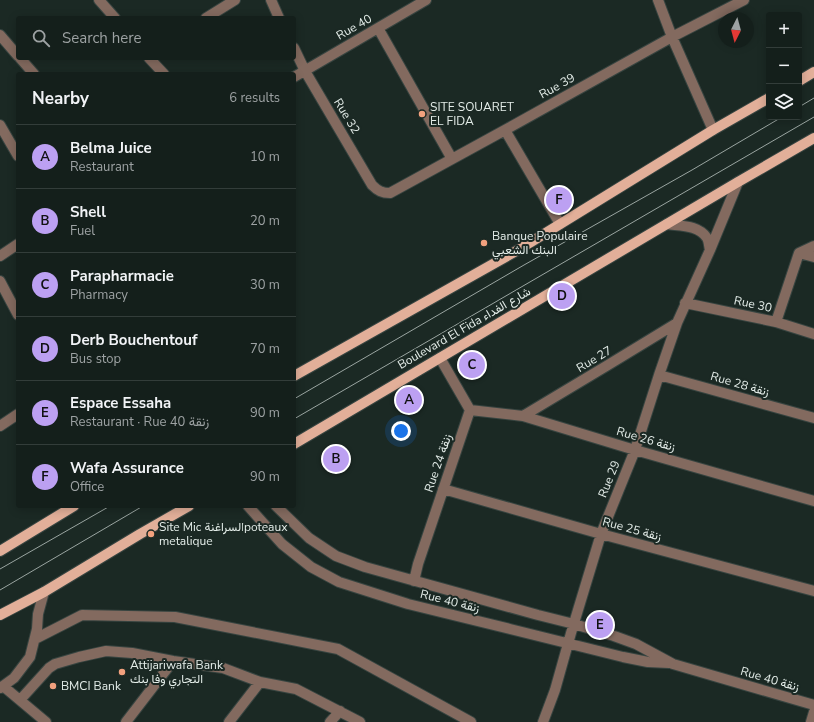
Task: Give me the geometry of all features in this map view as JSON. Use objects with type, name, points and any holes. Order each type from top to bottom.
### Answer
[{"type":"main road","points":[[802,79],[814,72]]},
{"type":"main road","points":[[296,375],[518,250],[713,130],[766,100]]},
{"type":"main road","name":"Boulevard El Fida شارع الفداء","points":[[296,443],[814,138]]},
{"type":"main road","points":[[0,551],[71,508]]},
{"type":"main road","points":[[0,615],[44,592],[186,508]]},
{"type":"street","points":[[99,0],[113,16]]},
{"type":"street","points":[[209,16],[235,0]]},
{"type":"street","points":[[271,0],[279,16]]},
{"type":"street","name":"Rue 40","points":[[296,76],[426,0]]},
{"type":"street","points":[[658,0],[672,37],[713,130]]},
{"type":"street","name":"Rue 39","points":[[383,193],[390,193],[398,189],[672,37],[744,0]]},
{"type":"street","points":[[378,28],[452,159]]},
{"type":"street","points":[[0,35],[16,54]]},
{"type":"street","name":"Rue 32","points":[[296,52],[305,71],[372,184],[377,190],[383,193]]},
{"type":"street","points":[[22,60],[32,72]]},
{"type":"street","points":[[151,60],[162,72]]},
{"type":"street","points":[[0,125],[16,153]]},
{"type":"street","points":[[505,130],[560,224]]},
{"type":"street","name":"Rue 29","points":[[543,722],[555,690],[601,534],[635,450],[677,323],[710,250],[738,182]]},
{"type":"street","points":[[667,224],[691,227],[700,231],[707,238],[710,250]]},
{"type":"street","points":[[0,256],[16,245]]},
{"type":"street","points":[[776,322],[799,254],[814,246]]},
{"type":"street","points":[[799,254],[814,258]]},
{"type":"street","points":[[0,281],[16,311]]},
{"type":"street","name":"Rue 30","points":[[686,303],[776,322],[814,334]]},
{"type":"street","name":"Rue 27","points":[[523,416],[677,323]]},
{"type":"street","points":[[440,358],[470,410]]},
{"type":"street","name":"Rue 28 زنقة","points":[[659,375],[814,418]]},
{"type":"street","name":"Rue 26 زنقة","points":[[470,410],[523,416],[635,450],[814,501]]},
{"type":"street","name":"Rue 24 زنقة","points":[[414,582],[418,564],[470,410]]},
{"type":"street","points":[[0,426],[16,415]]},
{"type":"street","name":"Rue 25 زنقة","points":[[443,489],[814,592]]},
{"type":"street","name":"Rue 40 زنقة","points":[[250,508],[282,544],[311,567],[339,582],[408,604],[648,662],[673,664],[814,705]]},
{"type":"street","name":"Rue 40 زنقة","points":[[278,508],[309,538],[336,556],[365,567],[414,582],[614,636],[636,644],[673,664]]},
{"type":"street","points":[[44,592],[38,614],[37,629],[30,657],[14,678],[2,687],[46,722]]},
{"type":"street","points":[[35,639],[82,615],[175,617],[338,649],[471,722]]},
{"type":"street","points":[[20,700],[49,668],[55,664],[106,651],[132,653],[173,661],[223,668],[260,682],[296,689],[360,722]]},
{"type":"street","points":[[126,722],[173,661]]},
{"type":"street","points":[[229,722],[260,682]]},
{"type":"street","points":[[330,722],[340,711]]},
{"type":"street","points":[[811,722],[814,712]]},
{"type":"tram line","points":[[802,105],[814,98]]},
{"type":"tram line","points":[[296,418],[814,117]]},
{"type":"tram line","points":[[296,398],[777,120]]},
{"type":"tram line","points":[[0,569],[107,508]]},
{"type":"tram line","points":[[0,590],[140,508]]},
{"type":"place","name":"SITE SOUARET EL FIDA","points":[[422,114]]},
{"type":"place","name":"Wafa Assurance","points":[[559,200]]},
{"type":"place","name":"Banque Populaire البنك الشعبي","points":[[484,243]]},
{"type":"place","name":"Derb Bouchentouf","points":[[562,296]]},
{"type":"place","name":"Parapharmacie","points":[[472,365]]},
{"type":"place","name":"Belma Juice","points":[[409,400]]},
{"type":"place","name":"Shell","points":[[336,459]]},
{"type":"place","name":"Site Mic السراغنةpoteaux metalique","points":[[151,534]]},
{"type":"place","name":"Espace Essaha","points":[[600,625]]},
{"type":"place","name":"Attijariwafa Bank التجاري وفا بنك","points":[[122,672]]},
{"type":"place","name":"BMCI Bank","points":[[53,686]]}]
